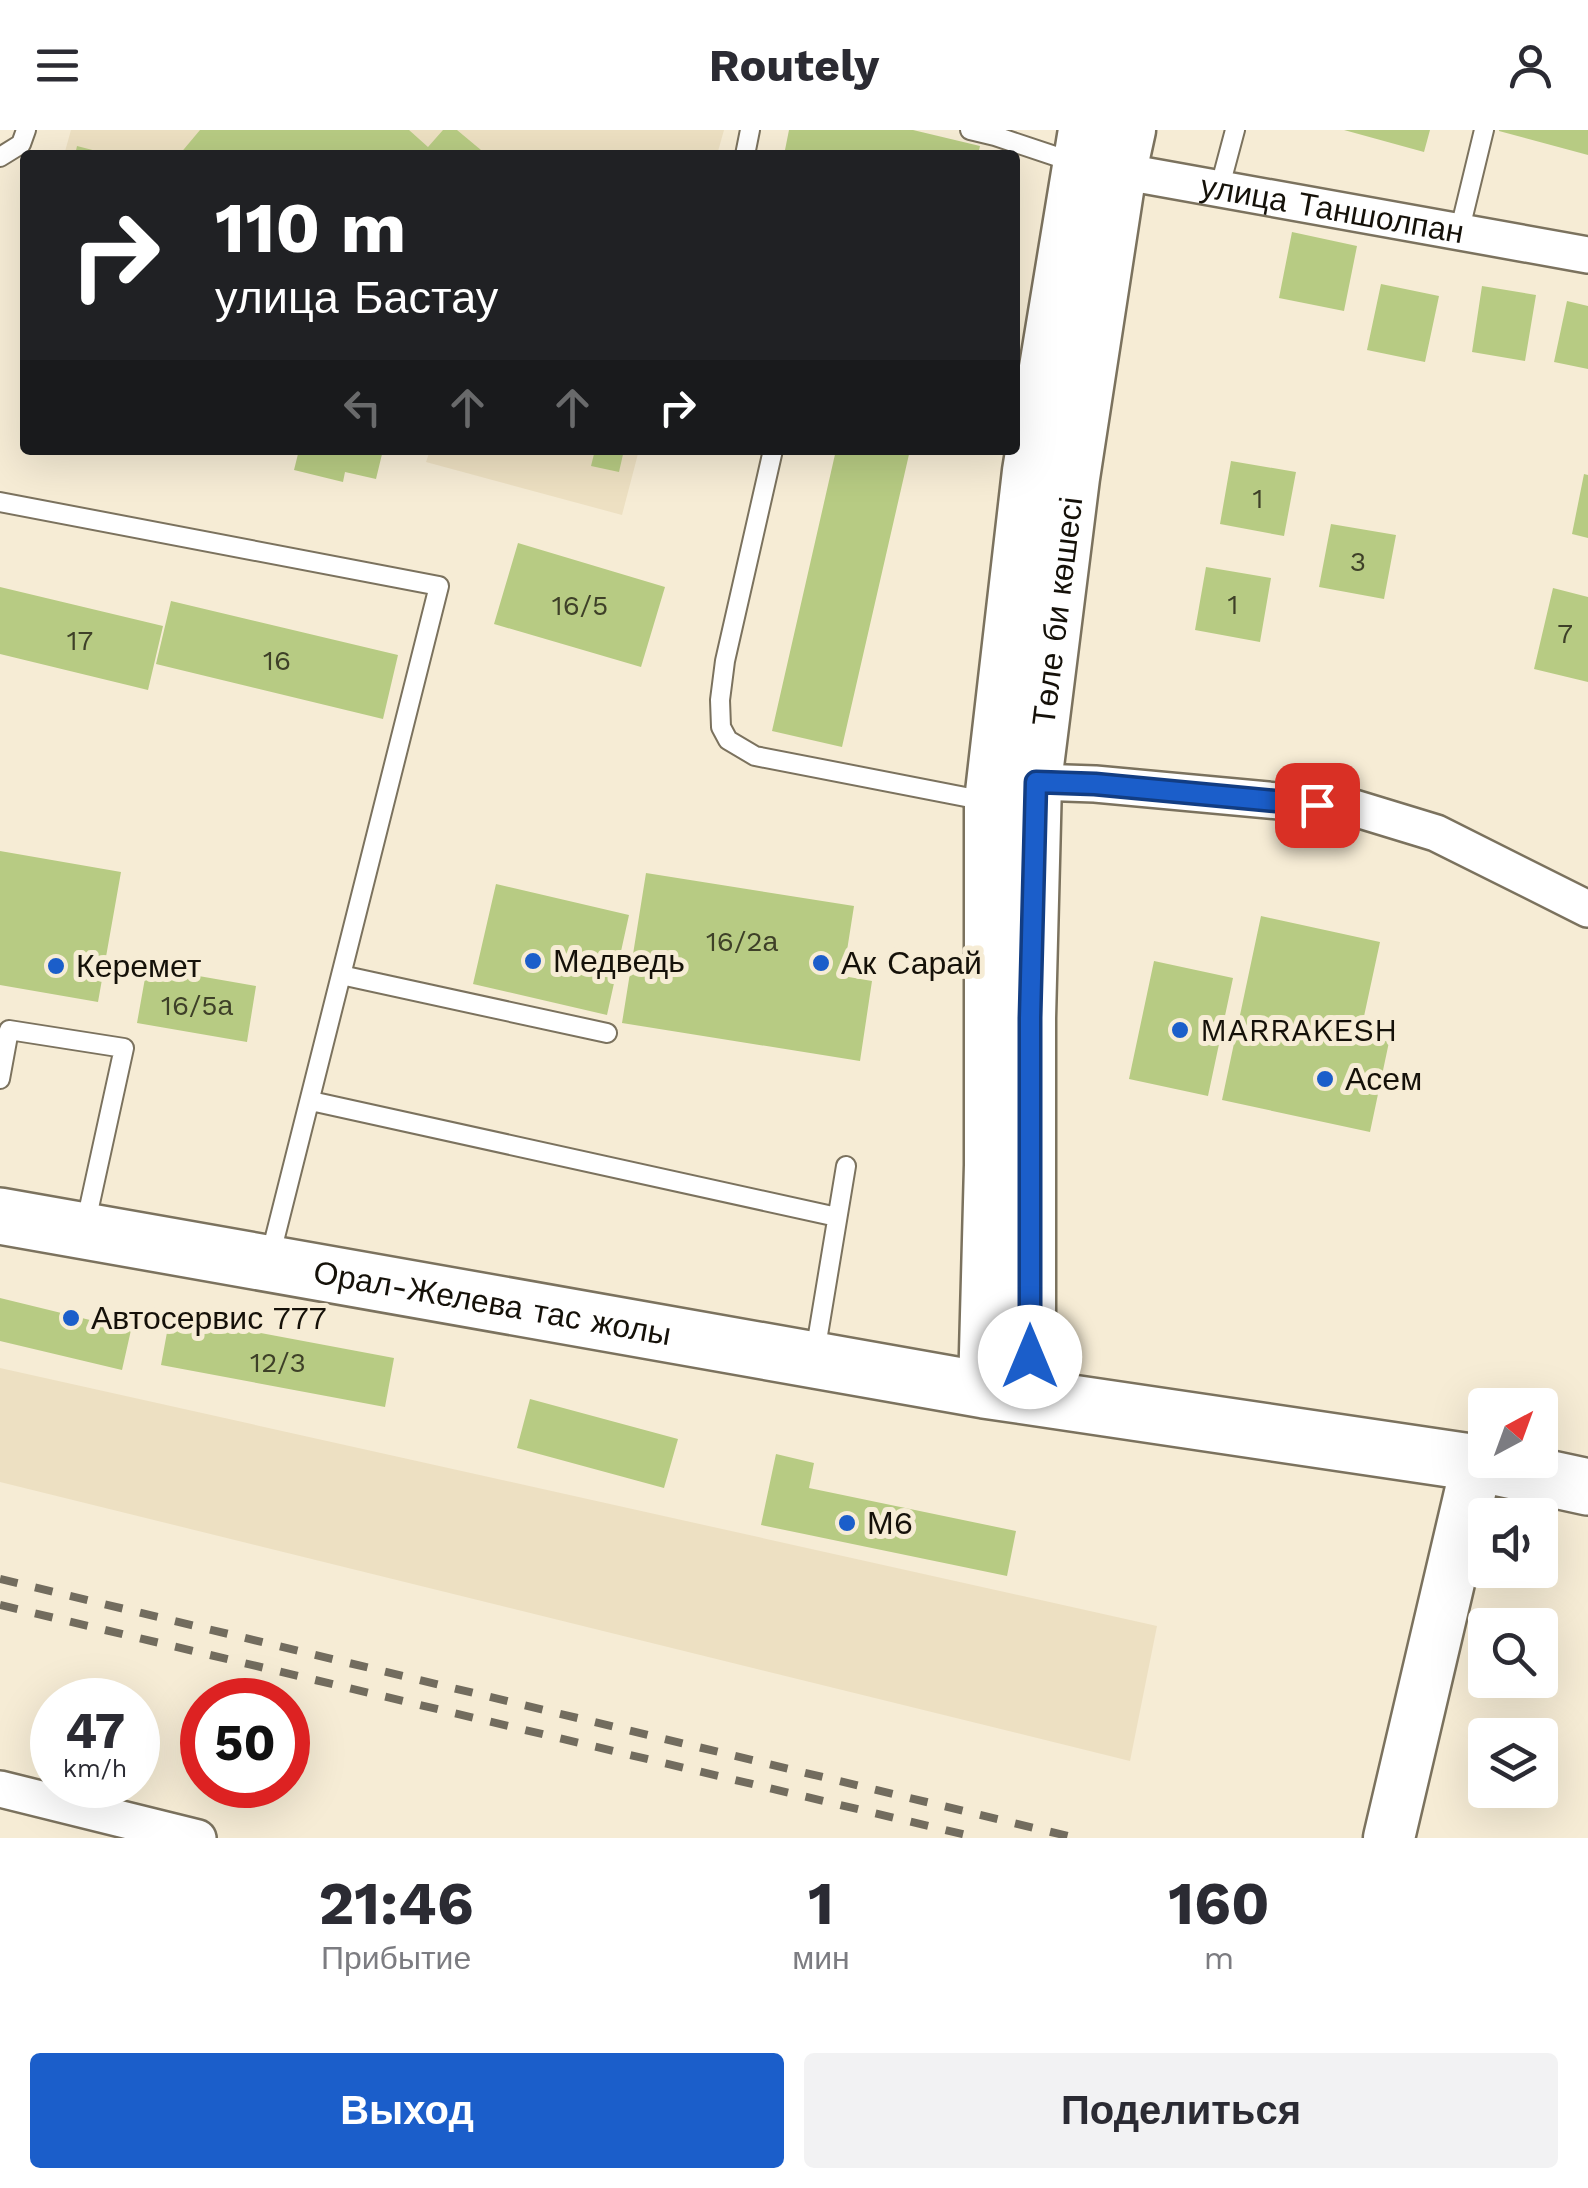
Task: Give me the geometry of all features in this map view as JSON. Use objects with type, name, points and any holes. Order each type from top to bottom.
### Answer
[{"type":"main road","name":"Төле би көшесі","points":[[1007,1392],[1030,1037],[1036,782],[1074,478],[1103,149]]},
{"type":"main road","name":"Төле би көшесі","points":[[1007,1392],[990,1165],[990,801],[1028,471],[1103,149]]},
{"type":"main road","name":"Орал-Желева тас жолы","points":[[0,1216],[814,1360],[1468,1462]]},
{"type":"main road","points":[[1388,1838],[1472,1478]]},
{"type":"main road","name":"Орал-Желева тас жолы","points":[[1549,1478],[1588,1486]]},
{"type":"street","name":"улица Таншолпан","points":[[1103,149],[1219,190],[1588,254]]},
{"type":"street","points":[[1036,782],[1354,808],[1436,834],[1588,909]]},
{"type":"street","points":[[0,1790],[198,1838]]},
{"type":"lane","points":[[0,157],[21,144],[26,130]]},
{"type":"lane","points":[[970,130],[1103,149]]},
{"type":"lane","points":[[1219,190],[1235,130]]},
{"type":"lane","points":[[1459,233],[1484,130]]},
{"type":"lane","points":[[772,455],[724,661],[721,726],[728,740],[756,756],[990,801]]},
{"type":"lane","points":[[0,502],[439,586],[268,1264]]},
{"type":"lane","points":[[342,975],[608,1034]]},
{"type":"lane","points":[[0,1079],[9,1030],[124,1048],[84,1231]]},
{"type":"lane","points":[[312,1101],[837,1217]]},
{"type":"lane","points":[[814,1360],[846,1166]]},
{"type":"shaded area","points":[[71,130],[724,130],[718,150],[65,150]]},
{"type":"shaded area","points":[[428,455],[638,455],[622,515],[426,462]]},
{"type":"shaded area","points":[[0,1368],[1157,1626],[1130,1761],[0,1482]]},
{"type":"building","points":[[200,130],[409,130],[428,147],[443,130],[457,130],[481,150],[183,150]]},
{"type":"building","points":[[789,130],[913,130],[980,146],[979,150],[785,150]]},
{"type":"building","points":[[1344,130],[1430,130],[1424,152]]},
{"type":"building","points":[[1588,130],[1588,155],[1499,131]]},
{"type":"building","points":[[1292,232],[1357,246],[1344,311],[1279,298]]},
{"type":"building","points":[[1381,284],[1439,296],[1425,362],[1367,350]]},
{"type":"building","points":[[1482,286],[1536,295],[1525,361],[1472,352]]},
{"type":"building","points":[[1567,301],[1588,306],[1588,369],[1554,362]]},
{"type":"building","points":[[298,455],[382,455],[376,479],[345,472],[343,482],[294,470]]},
{"type":"building","points":[[594,455],[623,455],[619,472],[591,466]]},
{"type":"building","points":[[835,455],[909,455],[842,747],[772,731]]},
{"type":"building","points":[[1231,461],[1296,472],[1284,536],[1220,524]]},
{"type":"building","points":[[1584,474],[1588,475],[1588,538],[1572,534]]},
{"type":"building","points":[[1331,524],[1396,535],[1384,599],[1319,587]]},
{"type":"building","points":[[518,543],[665,587],[641,667],[494,624]]},
{"type":"building","points":[[1206,567],[1271,578],[1260,642],[1195,630]]},
{"type":"building","points":[[0,587],[163,626],[148,690],[0,654]]},
{"type":"building","points":[[1553,588],[1588,597],[1588,682],[1534,669]]},
{"type":"building","points":[[171,601],[398,655],[383,719],[156,664]]},
{"type":"building","points":[[0,851],[121,872],[98,1002],[0,985]]},
{"type":"building","points":[[646,873],[854,906],[843,976],[872,981],[860,1061],[622,1023]]},
{"type":"building","name":"Медведь","points":[[496,884],[629,915],[607,1015],[473,984]]},
{"type":"building","points":[[1261,916],[1380,942],[1360,1035],[1389,1042],[1370,1132],[1222,1100]]},
{"type":"building","points":[[1154,961],[1233,978],[1208,1096],[1129,1079]]},
{"type":"building","points":[[147,967],[256,986],[247,1042],[137,1023]]},
{"type":"building","points":[[0,1298],[131,1330],[122,1370],[0,1341]]},
{"type":"building","points":[[170,1316],[394,1358],[385,1407],[161,1365]]},
{"type":"building","points":[[530,1399],[678,1439],[664,1488],[517,1448]]},
{"type":"building","points":[[776,1454],[814,1463],[809,1488],[1016,1531],[1007,1576],[761,1525]]},
{"type":"railway","points":[[0,1579],[1076,1838]]},
{"type":"railway","points":[[0,1605],[979,1838]]},
{"type":"place","name":"Медведь","points":[[533,961]]},
{"type":"place","name":"Ак Сарай","points":[[821,963]]},
{"type":"place","name":"Керемет","points":[[56,966]]},
{"type":"place","name":"MARRAKESH","points":[[1180,1030]]},
{"type":"place","name":"Асем","points":[[1325,1079]]},
{"type":"place","name":"Автосервис 777","points":[[71,1318]]},
{"type":"place","name":"М6","points":[[847,1523]]},
{"type":"route","points":[[1030,1357],[1030,1018],[1036,782],[1317,805]]}]
